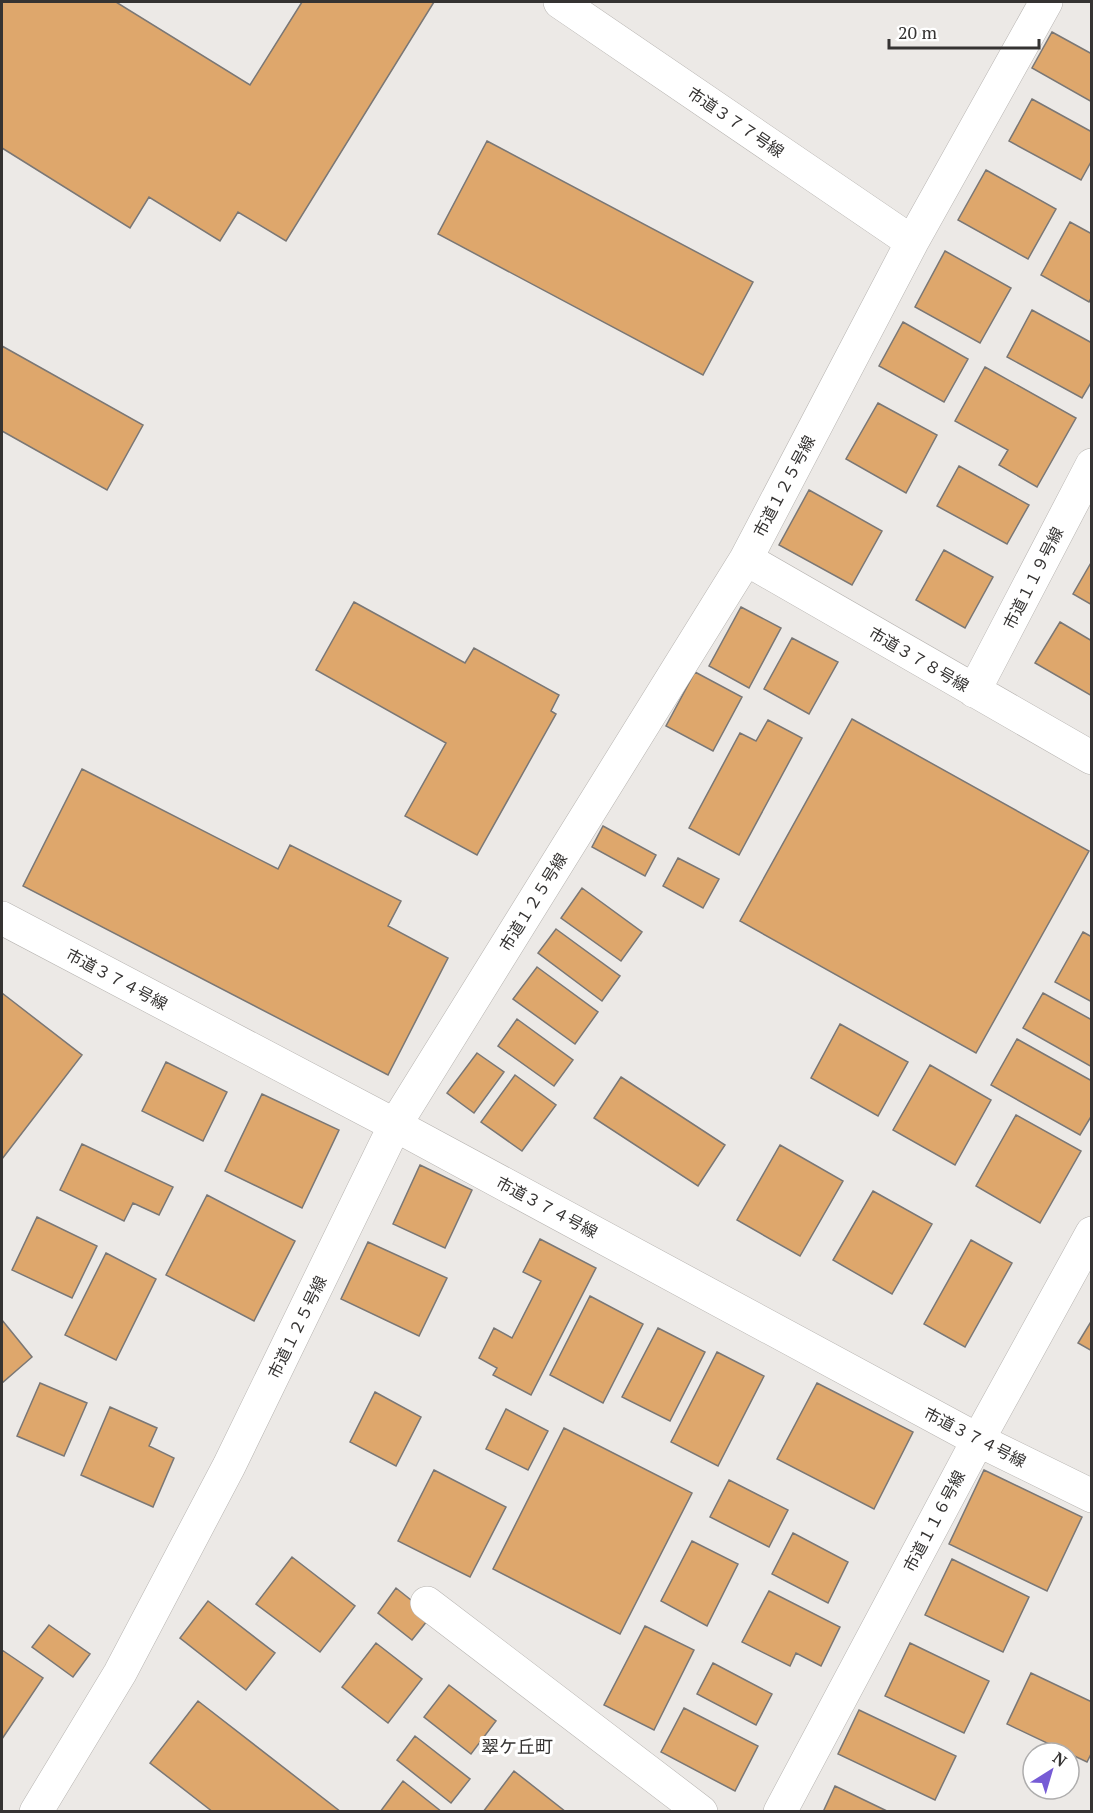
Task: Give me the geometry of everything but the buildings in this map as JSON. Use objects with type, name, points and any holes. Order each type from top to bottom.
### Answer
[{"type":"street","name":"市道３７７号線","points":[[560,2],[912,242]]},
{"type":"street","name":"市道１２５号線","points":[[36,1812],[120,1673],[224,1477],[395,1125],[746,559],[912,242],[1046,2]]},
{"type":"street","name":"市道１１９号線","points":[[975,691],[1092,465]]},
{"type":"street","name":"市道３７８号線","points":[[746,559],[1092,758]]},
{"type":"street","name":"市道３７４号線","points":[[2,918],[395,1125],[978,1440],[1092,1496]]},
{"type":"street","name":"市道１１６号線","points":[[780,1812],[978,1440],[1092,1233]]},
{"type":"street","points":[[427,1603],[701,1812]]},
{"type":"district","name":"翠ケ丘町","points":[[517,1747]]}]
